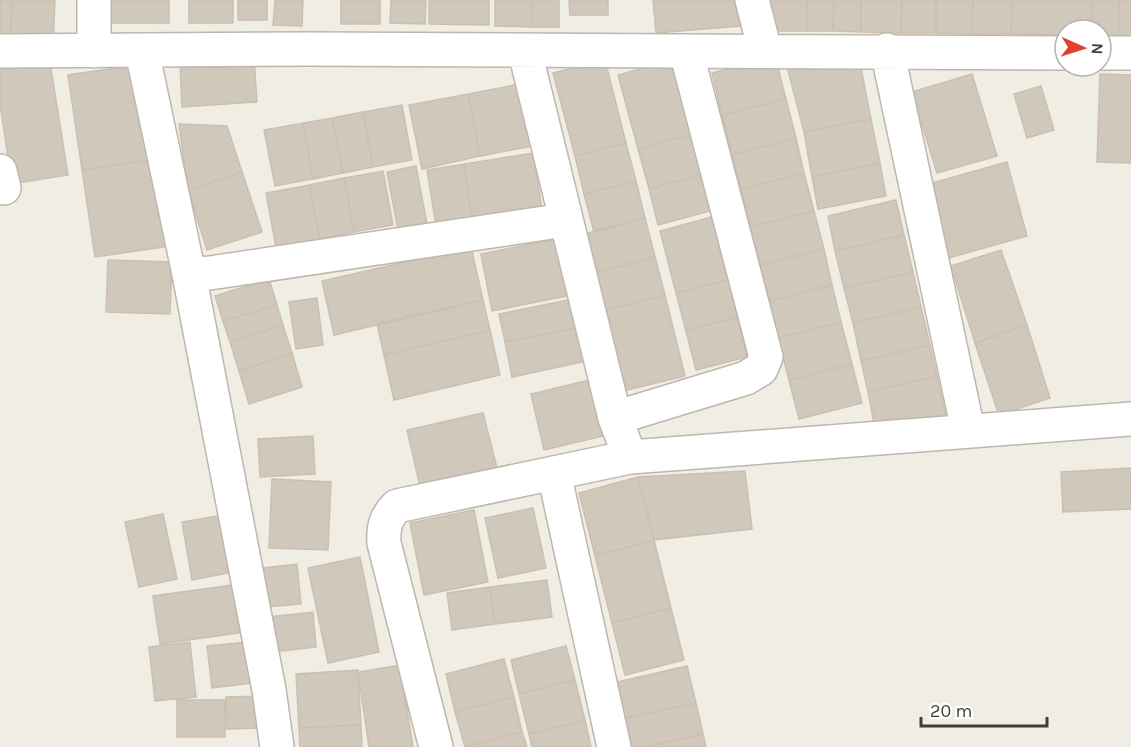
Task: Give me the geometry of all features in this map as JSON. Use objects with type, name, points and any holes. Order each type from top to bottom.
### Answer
[{"type":"street","points":[[94,0],[94,51]]},
{"type":"street","points":[[752,0],[765,51]]},
{"type":"street","points":[[0,51],[308,49],[525,52],[887,50],[1053,52]]},
{"type":"street","points":[[887,50],[968,430]]},
{"type":"street","points":[[142,51],[189,274],[269,690],[277,747]]},
{"type":"street","points":[[615,418],[746,378],[761,369],[766,357],[686,51]]},
{"type":"street","points":[[525,52],[615,418],[630,457]]},
{"type":"street","points":[[1113,53],[1131,53]]},
{"type":"street","points":[[189,274],[210,273],[565,220]]},
{"type":"street","points":[[436,747],[384,543],[386,520],[397,506],[630,457],[1131,419]]},
{"type":"street","points":[[554,473],[614,747]]},
{"type":"building","points":[[0,0],[12,0],[10,43],[0,43]]},
{"type":"building","points":[[12,0],[55,0],[53,45],[10,43]]},
{"type":"building","points":[[107,0],[169,0],[169,23],[106,23]]},
{"type":"building","points":[[189,0],[233,0],[233,23],[189,23]]},
{"type":"building","points":[[238,0],[267,0],[267,20],[238,20]]},
{"type":"building","points":[[275,0],[303,0],[302,26],[273,25]]},
{"type":"building","points":[[341,0],[380,0],[380,24],[341,24]]},
{"type":"building","points":[[391,0],[426,0],[425,24],[390,23]]},
{"type":"building","points":[[429,0],[489,0],[489,25],[429,24]]},
{"type":"building","points":[[495,0],[532,0],[532,27],[495,26]]},
{"type":"building","points":[[532,0],[559,0],[559,27],[532,27]]},
{"type":"building","points":[[569,0],[608,0],[608,15],[570,15]]},
{"type":"building","points":[[653,0],[739,0],[741,26],[656,33]]},
{"type":"building","points":[[767,0],[807,0],[807,31],[767,31]]},
{"type":"building","points":[[807,0],[834,0],[833,31],[807,31]]},
{"type":"building","points":[[834,0],[861,0],[861,32],[833,31]]},
{"type":"building","points":[[861,0],[902,0],[901,33],[861,32]]},
{"type":"building","points":[[902,0],[936,0],[936,33],[901,33]]},
{"type":"building","points":[[936,0],[973,0],[972,34],[936,33]]},
{"type":"building","points":[[973,0],[1012,0],[1011,34],[972,34]]},
{"type":"building","points":[[1012,0],[1092,0],[1092,18],[1053,18],[1053,35],[1011,34]]},
{"type":"building","points":[[1092,0],[1119,0],[1119,36],[1113,36],[1113,18],[1092,18]]},
{"type":"building","points":[[1119,0],[1131,0],[1131,36],[1119,36]]},
{"type":"building","points":[[775,57],[786,99],[722,115],[712,73]]},
{"type":"building","points":[[254,58],[257,102],[182,107],[180,63]]},
{"type":"building","points":[[859,58],[871,119],[804,132],[786,63]]},
{"type":"building","points":[[605,60],[626,143],[575,156],[553,73]]},
{"type":"building","points":[[673,60],[692,134],[638,149],[618,75]]},
{"type":"building","points":[[50,62],[68,175],[12,184],[0,104],[0,70]]},
{"type":"building","points":[[144,64],[157,159],[82,170],[68,75]]},
{"type":"building","points":[[972,74],[997,156],[937,173],[912,92]]},
{"type":"building","points":[[1113,74],[1131,75],[1131,163],[1097,162],[1100,78],[1113,78]]},
{"type":"building","points":[[520,84],[533,146],[480,156],[468,94]]},
{"type":"building","points":[[1041,86],[1054,130],[1027,138],[1014,94]]},
{"type":"building","points":[[468,94],[480,156],[422,169],[409,105]]},
{"type":"building","points":[[786,99],[796,138],[732,155],[722,115]]},
{"type":"building","points":[[402,105],[412,160],[373,167],[363,112]]},
{"type":"building","points":[[363,112],[373,167],[343,173],[332,118]]},
{"type":"building","points":[[332,118],[343,173],[313,179],[303,123]]},
{"type":"building","points":[[871,119],[880,163],[812,177],[804,132]]},
{"type":"building","points":[[303,123],[313,179],[275,186],[264,130]]},
{"type":"building","points":[[179,124],[227,126],[242,172],[188,190]]},
{"type":"building","points":[[692,134],[703,174],[649,189],[638,149]]},
{"type":"building","points":[[796,138],[804,173],[741,189],[732,155]]},
{"type":"building","points":[[626,143],[636,181],[584,194],[575,156]]},
{"type":"building","points":[[533,153],[542,209],[472,220],[464,164]]},
{"type":"building","points":[[157,159],[170,246],[95,257],[82,170]]},
{"type":"building","points":[[1007,162],[1027,236],[945,259],[925,185]]},
{"type":"building","points":[[880,163],[886,196],[818,209],[812,177]]},
{"type":"building","points":[[464,164],[472,220],[436,226],[427,170]]},
{"type":"building","points":[[416,166],[427,224],[398,230],[387,172]]},
{"type":"building","points":[[383,171],[393,225],[354,232],[344,178]]},
{"type":"building","points":[[242,172],[262,232],[207,250],[188,190]]},
{"type":"building","points":[[804,173],[814,211],[750,227],[741,189]]},
{"type":"building","points":[[703,174],[713,210],[658,225],[649,189]]},
{"type":"building","points":[[344,178],[354,232],[320,239],[309,185]]},
{"type":"building","points":[[636,181],[645,218],[594,232],[584,194]]},
{"type":"building","points":[[309,185],[320,239],[276,247],[266,193]]},
{"type":"building","points":[[896,200],[904,235],[835,251],[828,216]]},
{"type":"building","points":[[814,211],[824,249],[760,265],[750,227]]},
{"type":"building","points":[[712,217],[728,280],[676,293],[660,231]]},
{"type":"building","points":[[645,218],[655,257],[594,273],[584,234]]},
{"type":"building","points":[[904,235],[913,272],[844,288],[835,251]]},
{"type":"building","points":[[556,239],[567,296],[492,311],[481,254]]},
{"type":"building","points":[[471,247],[483,300],[334,335],[322,281]]},
{"type":"building","points":[[824,249],[832,285],[769,301],[760,265]]},
{"type":"building","points":[[1001,250],[1027,325],[975,343],[951,266]]},
{"type":"building","points":[[655,257],[665,295],[603,311],[594,273]]},
{"type":"building","points":[[108,260],[172,262],[170,314],[106,312]]},
{"type":"building","points":[[913,272],[921,307],[853,323],[844,288]]},
{"type":"building","points":[[269,279],[277,305],[223,321],[215,296]]},
{"type":"building","points":[[728,280],[737,317],[686,331],[676,293]]},
{"type":"building","points":[[832,285],[841,322],[778,338],[769,301]]},
{"type":"building","points":[[665,295],[685,376],[623,391],[603,311]]},
{"type":"building","points":[[317,298],[323,345],[296,349],[289,302]]},
{"type":"building","points":[[578,298],[584,326],[505,342],[499,314]]},
{"type":"building","points":[[483,300],[490,330],[384,355],[377,324]]},
{"type":"building","points":[[277,305],[283,325],[230,342],[223,321]]},
{"type":"building","points":[[921,307],[930,345],[861,361],[853,323]]},
{"type":"building","points":[[737,317],[747,357],[696,370],[686,331]]},
{"type":"building","points":[[841,322],[852,364],[789,380],[778,338]]},
{"type":"building","points":[[283,325],[292,353],[239,371],[230,342]]},
{"type":"building","points":[[1027,325],[1050,398],[999,415],[975,343]]},
{"type":"building","points":[[584,326],[592,360],[512,377],[505,342]]},
{"type":"building","points":[[490,330],[500,375],[394,400],[384,355]]},
{"type":"building","points":[[930,345],[937,376],[868,392],[861,361]]},
{"type":"building","points":[[292,353],[302,387],[249,404],[239,371]]},
{"type":"building","points":[[852,364],[862,403],[799,419],[789,380]]},
{"type":"building","points":[[937,376],[947,420],[874,423],[868,392]]},
{"type":"building","points":[[594,379],[607,435],[544,450],[531,394]]},
{"type":"building","points":[[483,413],[497,468],[420,486],[407,430]]},
{"type":"building","points":[[313,436],[315,474],[260,477],[258,439]]},
{"type":"building","points":[[1131,468],[1131,509],[1063,512],[1061,472]]},
{"type":"building","points":[[745,471],[752,529],[654,540],[638,477]]},
{"type":"building","points":[[638,477],[654,540],[595,556],[579,493]]},
{"type":"building","points":[[272,479],[331,482],[328,550],[269,548]]},
{"type":"building","points":[[533,508],[546,568],[498,578],[485,518]]},
{"type":"building","points":[[474,510],[488,582],[424,595],[410,523]]},
{"type":"building","points":[[163,514],[177,579],[139,587],[125,522]]},
{"type":"building","points":[[223,515],[233,572],[192,580],[182,522]]},
{"type":"building","points":[[654,540],[671,608],[612,623],[595,556]]},
{"type":"building","points":[[360,557],[379,652],[328,663],[308,568]]},
{"type":"building","points":[[297,564],[301,604],[266,607],[263,568]]},
{"type":"building","points":[[547,580],[552,617],[495,624],[490,587]]},
{"type":"building","points":[[239,584],[245,632],[160,644],[153,596]]},
{"type":"building","points":[[490,587],[495,624],[452,630],[447,593]]},
{"type":"building","points":[[671,608],[684,660],[625,675],[612,623]]},
{"type":"building","points":[[313,612],[316,647],[273,652],[269,617]]},
{"type":"building","points":[[190,642],[196,697],[155,701],[149,647]]},
{"type":"building","points":[[247,642],[251,683],[212,688],[207,646]]},
{"type":"building","points":[[566,646],[575,680],[519,694],[511,660]]},
{"type":"building","points":[[504,659],[514,697],[455,712],[446,674]]},
{"type":"building","points":[[400,665],[413,747],[369,747],[358,672]]},
{"type":"building","points":[[687,666],[696,703],[625,718],[617,682]]},
{"type":"building","points":[[358,670],[361,725],[299,728],[296,674]]},
{"type":"building","points":[[575,680],[585,720],[529,734],[519,694]]},
{"type":"building","points":[[265,696],[266,728],[227,729],[226,697]]},
{"type":"building","points":[[514,697],[522,732],[465,747],[455,712]]},
{"type":"building","points":[[177,700],[225,700],[225,737],[177,737]]},
{"type":"building","points":[[696,703],[703,734],[645,747],[632,747],[625,718]]},
{"type":"building","points":[[585,720],[591,747],[532,747],[529,734]]},
{"type":"building","points":[[361,725],[362,747],[300,747],[299,728]]},
{"type":"building","points":[[522,732],[527,747],[465,747]]},
{"type":"building","points":[[703,734],[706,747],[645,747]]}]
